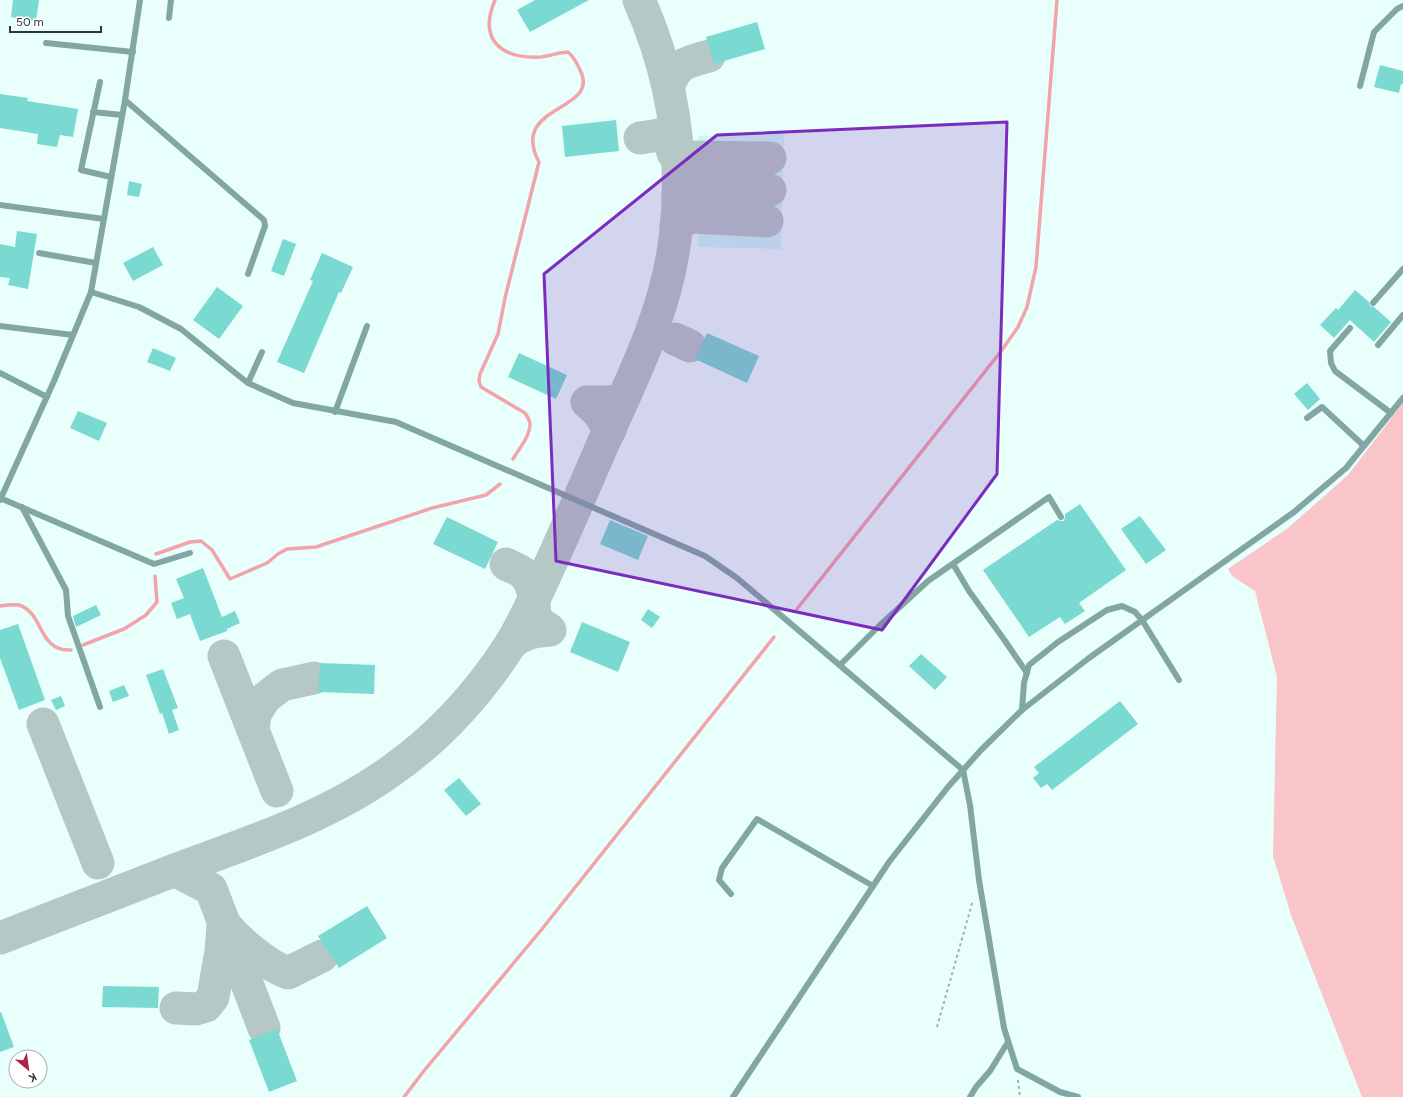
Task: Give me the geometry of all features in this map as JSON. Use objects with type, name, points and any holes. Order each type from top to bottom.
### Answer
[{"type":"lane","points":[[140,0],[125,100],[91,292],[47,397],[0,499],[154,564],[190,553]]},
{"type":"lane","points":[[169,18],[171,0]]},
{"type":"lane","points":[[1360,86],[1374,32],[1397,9],[1403,6]]},
{"type":"lane","points":[[46,43],[133,52]]},
{"type":"lane","points":[[100,82],[81,170],[111,177]]},
{"type":"lane","points":[[125,100],[264,220],[266,226],[248,274]]},
{"type":"lane","points":[[93,112],[122,115]]},
{"type":"lane","points":[[0,205],[104,219]]},
{"type":"lane","points":[[39,253],[96,263]]},
{"type":"lane","points":[[1373,303],[1403,269]]},
{"type":"lane","points":[[91,292],[139,307],[181,329],[248,383],[293,403],[335,412],[396,422],[705,556],[737,578],[963,770],[970,806],[979,880],[1004,1028],[1017,1069],[1061,1094],[1078,1097]]},
{"type":"lane","points":[[1378,345],[1403,315]]},
{"type":"lane","points":[[0,326],[73,335]]},
{"type":"lane","points":[[335,412],[367,326]]},
{"type":"lane","points":[[1350,328],[1330,351],[1331,363],[1336,371],[1344,378],[1391,413]]},
{"type":"lane","points":[[248,383],[262,352]]},
{"type":"lane","points":[[0,373],[47,397]]},
{"type":"lane","points":[[733,1097],[894,856],[948,788],[981,750],[1022,710],[1089,658],[1294,512],[1346,468],[1403,398]]},
{"type":"lane","points":[[1308,418],[1322,407],[1364,446]]},
{"type":"lane","points":[[840,665],[928,580],[954,564],[1048,497],[1061,517]]},
{"type":"lane","points":[[22,507],[66,590],[68,616],[100,707]]},
{"type":"lane","points":[[954,564],[969,591],[1027,673]]},
{"type":"lane","points":[[1022,710],[1024,683],[1029,666],[1058,642],[1107,610],[1122,606],[1135,612],[1142,620],[1179,680]]},
{"type":"lane","points":[[731,894],[719,880],[722,868],[757,818],[873,886]]},
{"type":"lane","points":[[970,1097],[976,1087],[990,1071],[1008,1042]]},
{"type":"path","points":[[937,1027],[979,880]]},
{"type":"path","points":[[1017,1069],[1020,1097]]},
{"type":"highlighted area","points":[[1007,122],[997,474],[882,630],[556,561],[544,274],[717,135]]},
{"type":"shaded area","points":[[784,133],[781,249],[698,247],[698,136]]},
{"type":"shaded area","points":[[1403,403],[1403,1097],[1362,1097],[1291,915],[1273,856],[1277,677],[1255,591],[1232,576],[1228,569],[1288,528],[1348,475]]},
{"type":"building","points":[[13,0],[39,0],[36,21],[11,17]]},
{"type":"building","points":[[535,0],[589,0],[530,32],[517,10]]},
{"type":"building","points":[[757,22],[765,49],[714,64],[706,37]]},
{"type":"building","points":[[1380,65],[1403,71],[1403,84],[1401,84],[1399,93],[1374,87]]},
{"type":"building","points":[[0,94],[28,98],[27,101],[78,109],[73,137],[60,135],[57,147],[37,144],[38,134],[0,128]]},
{"type":"building","points":[[616,120],[619,151],[565,157],[562,126]]},
{"type":"building","points":[[129,181],[142,184],[139,197],[127,195]]},
{"type":"building","points":[[17,231],[37,234],[28,289],[8,285],[10,278],[0,277],[0,244],[15,247]]},
{"type":"building","points":[[283,239],[296,244],[284,276],[271,271]]},
{"type":"building","points":[[153,247],[163,265],[133,281],[123,263]]},
{"type":"building","points":[[322,253],[353,267],[341,293],[339,292],[304,373],[277,362],[313,281],[310,280]]},
{"type":"building","points":[[217,287],[243,306],[219,339],[193,320]]},
{"type":"building","points":[[1355,290],[1369,302],[1370,306],[1374,307],[1391,322],[1374,342],[1350,320],[1334,338],[1320,325],[1336,308],[1338,310]]},
{"type":"building","points":[[707,333],[759,356],[747,383],[695,359]]},
{"type":"building","points":[[153,348],[176,358],[170,371],[147,362]]},
{"type":"building","points":[[519,353],[567,375],[556,399],[508,377]]},
{"type":"building","points":[[1307,383],[1320,399],[1308,410],[1294,394]]},
{"type":"building","points":[[78,411],[107,423],[99,441],[70,428]]},
{"type":"building","points":[[1080,504],[1126,570],[1079,603],[1085,611],[1065,624],[1060,617],[1029,637],[983,570],[1057,520],[1064,521],[1065,514]]},
{"type":"building","points":[[1140,516],[1166,550],[1146,564],[1121,529]]},
{"type":"building","points":[[447,517],[498,542],[485,569],[433,544]]},
{"type":"building","points":[[610,520],[648,536],[638,560],[600,544]]},
{"type":"building","points":[[203,568],[222,617],[235,611],[240,623],[227,629],[227,631],[200,641],[190,614],[177,619],[171,603],[184,598],[176,579]]},
{"type":"building","points":[[96,605],[101,615],[76,627],[73,616]]},
{"type":"building","points":[[648,609],[660,617],[652,628],[641,620]]},
{"type":"building","points":[[582,622],[630,642],[618,672],[570,652]]},
{"type":"building","points":[[18,624],[45,700],[19,710],[0,658],[0,630]]},
{"type":"building","points":[[921,654],[947,677],[935,690],[909,666]]},
{"type":"building","points":[[320,663],[375,665],[374,694],[318,692]]},
{"type":"building","points":[[163,669],[178,708],[172,710],[179,730],[169,734],[146,675]]},
{"type":"building","points":[[124,685],[129,696],[113,702],[109,691]]},
{"type":"building","points":[[61,696],[65,706],[56,710],[51,700]]},
{"type":"building","points":[[1120,701],[1138,724],[1052,790],[1047,784],[1041,788],[1033,778],[1039,773],[1034,767]]},
{"type":"building","points":[[459,778],[481,804],[466,816],[444,790]]},
{"type":"building","points":[[367,906],[387,938],[339,968],[318,936]]},
{"type":"building","points":[[103,986],[159,987],[158,1008],[102,1007]]},
{"type":"building","points":[[0,1012],[1,1012],[14,1047],[0,1052]]},
{"type":"building","points":[[277,1029],[297,1081],[269,1092],[249,1040]]},
{"type":"waterway","points":[[495,0],[490,14],[489,26],[492,36],[497,44],[504,50],[515,55],[527,57],[541,57],[568,52],[578,65],[583,84],[579,94],[544,118],[535,129],[533,143],[539,162],[505,298],[498,334],[480,374],[479,381],[481,387],[525,413],[529,420],[530,429],[513,459]]},
{"type":"waterway","points":[[797,609],[1002,350],[1018,327],[1027,307],[1036,267],[1057,0]]},
{"type":"waterway","points":[[156,554],[190,542],[201,541],[212,550],[230,579],[267,563],[287,549],[316,547],[432,508],[486,495],[500,484]]},
{"type":"waterway","points":[[83,645],[124,629],[146,615],[157,602],[155,576]]},
{"type":"waterway","points":[[0,606],[19,605],[27,609],[52,645],[60,649],[71,650]]},
{"type":"waterway","points":[[404,1097],[542,929],[774,637]]},
{"type":"taxiway","points":[[0,938],[286,828],[314,816],[366,788],[408,758],[441,729],[471,697],[498,663],[510,645],[533,602],[636,371],[656,319],[671,266],[678,208],[677,147],[674,117],[660,58],[651,29],[639,0]]},
{"type":"taxiway","points":[[669,86],[675,72],[679,68],[689,62],[709,56]]},
{"type":"taxiway","points":[[640,138],[659,135],[665,137],[671,146],[673,153],[678,155]]},
{"type":"taxiway","points":[[695,157],[770,158]]},
{"type":"taxiway","points":[[678,195],[680,191],[691,187],[770,190]]},
{"type":"taxiway","points":[[676,227],[691,217],[767,221]]},
{"type":"taxiway","points":[[675,339],[690,346]]},
{"type":"taxiway","points":[[610,430],[598,412],[587,402],[622,401]]},
{"type":"taxiway","points":[[506,564],[523,573],[527,578],[533,592],[536,617],[540,623],[550,630],[529,633],[511,643]]},
{"type":"taxiway","points":[[224,656],[253,730]]},
{"type":"taxiway","points":[[277,791],[253,730],[255,714],[265,698],[282,685],[314,678]]},
{"type":"taxiway","points":[[43,724],[98,863]]},
{"type":"taxiway","points":[[173,871],[211,889],[264,1028]]},
{"type":"taxiway","points":[[176,1008],[196,1009],[206,1006],[213,997],[221,951],[223,925]]},
{"type":"taxiway","points":[[228,928],[240,941],[256,954],[280,970],[288,973],[322,956]]}]
